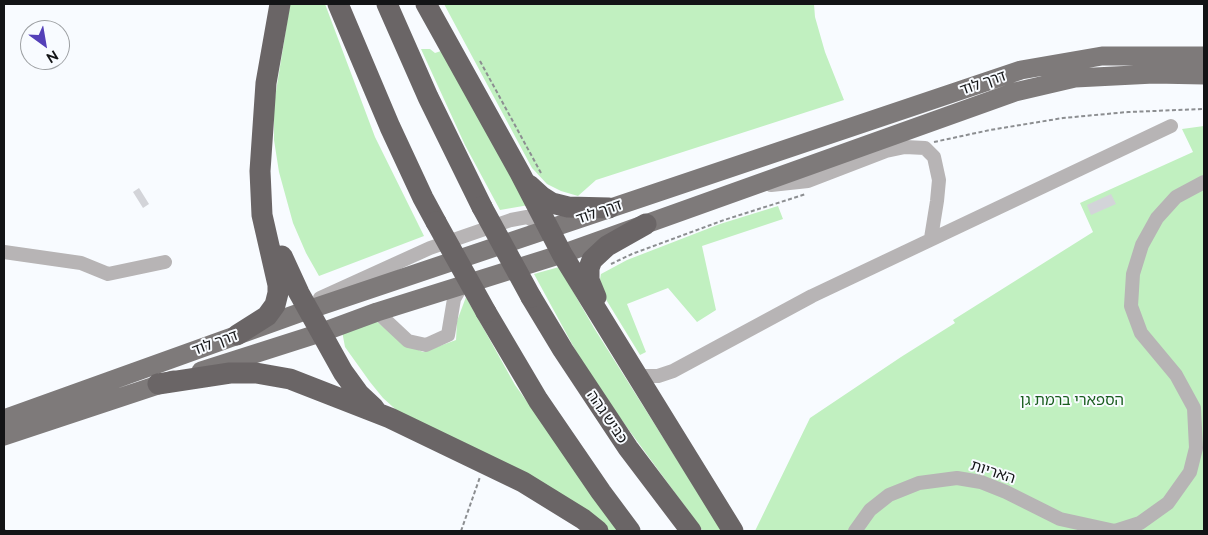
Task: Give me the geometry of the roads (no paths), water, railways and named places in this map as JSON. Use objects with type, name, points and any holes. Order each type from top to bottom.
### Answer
[{"type":"highway","points":[[237,335],[266,316],[275,305],[278,293],[278,285],[262,215],[260,171],[266,83],[280,4]]},
{"type":"highway","points":[[338,4],[390,126],[436,222],[538,400],[630,531]]},
{"type":"highway","name":"כביש גהה","points":[[387,4],[428,98],[482,207],[531,297],[611,424],[691,531]]},
{"type":"highway","points":[[426,4],[520,173],[562,254],[733,531]]},
{"type":"highway","points":[[260,171],[278,247],[290,276],[320,333],[359,394],[375,409],[390,418]]},
{"type":"highway","points":[[520,173],[533,190],[552,203],[568,207],[609,208]]},
{"type":"highway","points":[[646,224],[607,246],[592,260],[589,268],[590,280],[593,294],[643,376],[668,426]]},
{"type":"highway","points":[[158,384],[230,373],[256,372],[290,379],[390,418],[523,482],[598,531]]},
{"type":"main road","name":"דרך לוד","points":[[9,414],[308,310],[1021,70],[1102,56],[1204,56]]},
{"type":"main road","name":"דרך לוד","points":[[4,436],[158,384],[320,333],[377,312],[562,254],[1015,92],[1075,78],[1154,74],[1204,75]]},
{"type":"lane","points":[[643,376],[658,376],[673,371],[812,296],[1171,126]]},
{"type":"lane","points":[[748,187],[808,181],[886,151],[905,146],[925,148],[934,157],[938,170],[938,191],[931,238]]},
{"type":"lane","name":"האריות","points":[[855,531],[870,510],[889,496],[919,483],[957,478],[981,482],[1019,498],[1060,519],[1115,531],[1140,523],[1168,502],[1190,472],[1196,448],[1194,408],[1176,375],[1141,333],[1132,306],[1133,274],[1142,246],[1157,218],[1176,197],[1204,182]]},
{"type":"lane","points":[[4,252],[82,263],[108,274],[165,262]]},
{"type":"lane","points":[[377,312],[408,340],[426,345],[448,335],[454,299],[462,286]]},
{"type":"park label","name":"הספארי ברמת גן","points":[[1072,400]]}]
